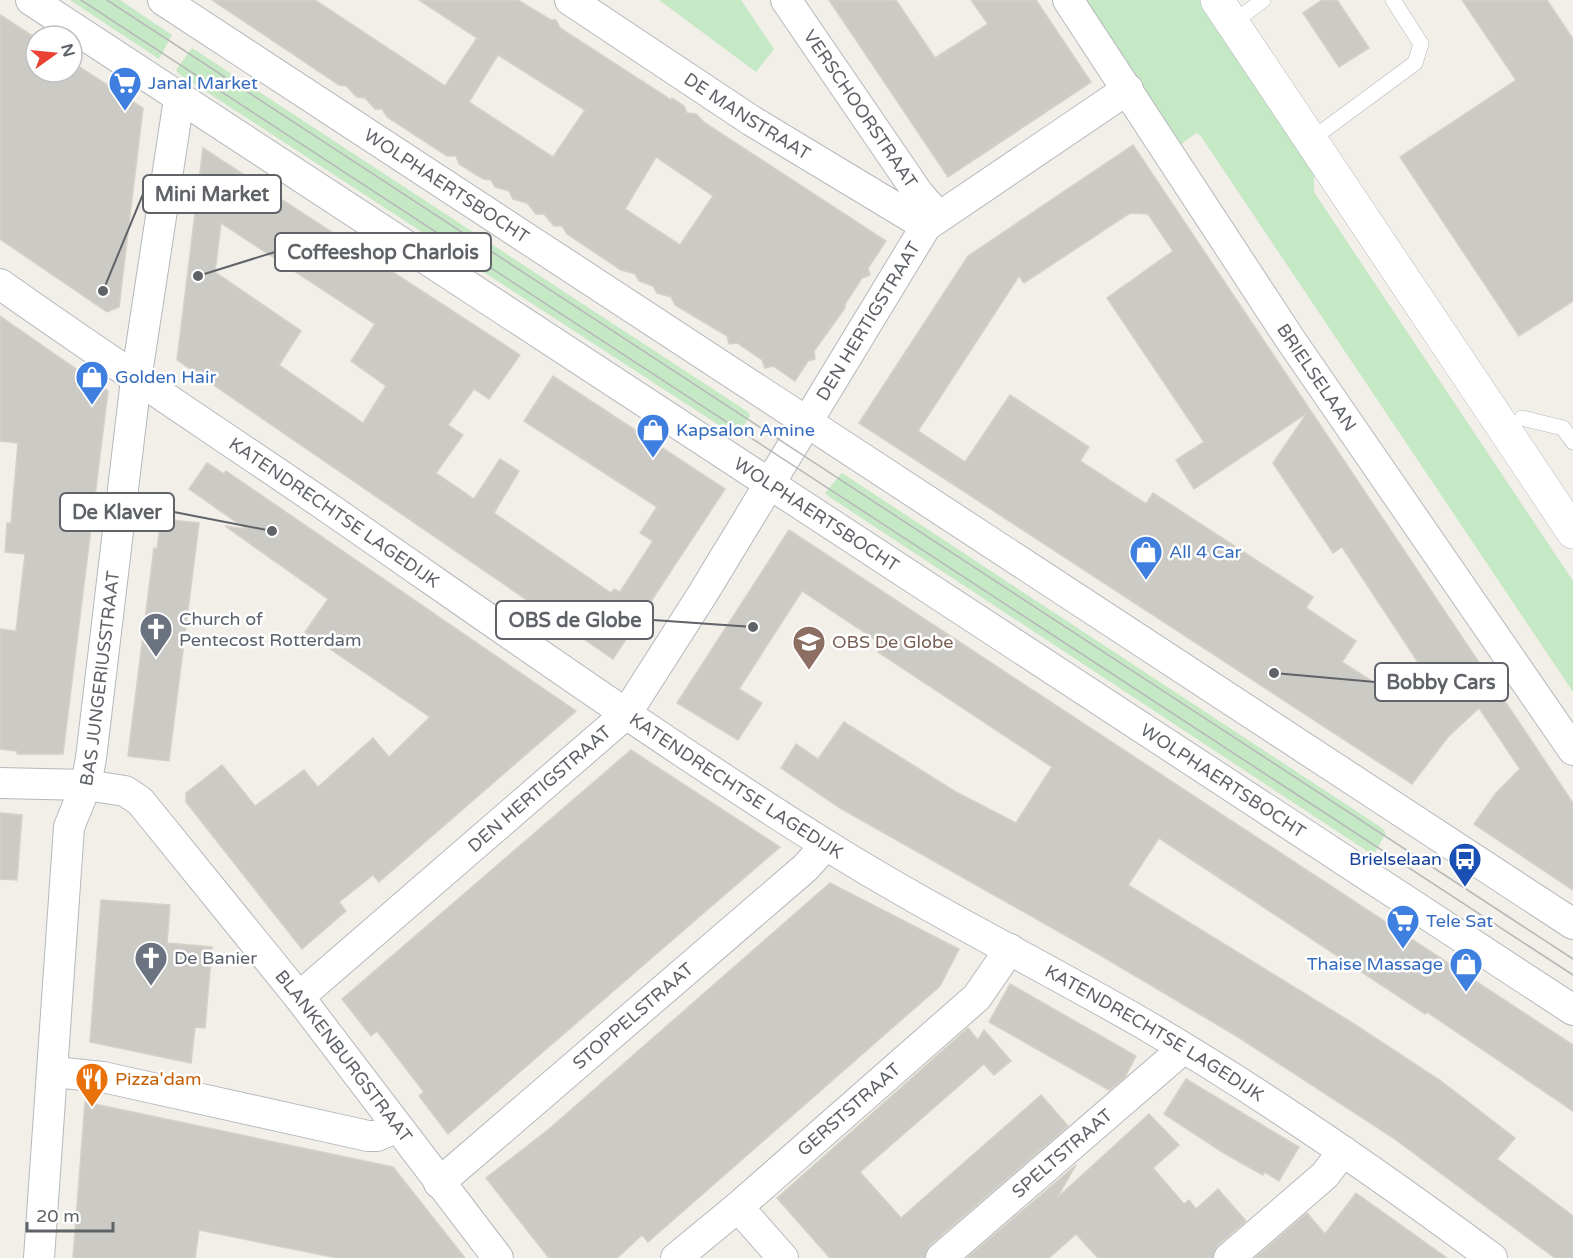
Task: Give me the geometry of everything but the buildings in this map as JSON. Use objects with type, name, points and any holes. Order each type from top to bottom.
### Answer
[{"type":"main road","points":[[1241,7],[1573,532]]},
{"type":"main road","points":[[1320,133],[1522,418],[1573,494]]},
{"type":"street","name":"WOLPHAERTSBOCHT","points":[[31,0],[1573,1010]]},
{"type":"street","name":"DE MANSTRAAT","points":[[570,0],[752,121],[932,221]]},
{"type":"street","name":"VERSCHOORSTRAAT","points":[[786,0],[918,193],[932,221]]},
{"type":"street","name":"BRIELSELAAN","points":[[1068,0],[1290,339],[1573,750]]},
{"type":"street","name":"WOLPHAERTSBOCHT","points":[[176,4],[807,422],[1573,924]]},
{"type":"street","name":"DEN HERTIGSTRAAT","points":[[299,997],[626,714],[702,595],[767,483],[932,221],[1128,89]]},
{"type":"street","name":"BAS JUNGERIUSSTRAAT","points":[[39,1258],[54,1072],[69,827],[86,785],[120,528],[136,380],[179,99]]},
{"type":"street","name":"KATENDRECHTSE LAGEDIJK","points":[[0,284],[136,380],[302,490],[626,714],[826,845],[1183,1049],[1343,1151],[1492,1258]]},
{"type":"street","name":"BLANKENBURGSTRAAT","points":[[0,783],[86,785],[125,790],[140,801],[299,997],[498,1258]]},
{"type":"street","name":"STOPPELSTRAAT","points":[[439,1183],[805,868],[826,845]]},
{"type":"street","name":"GERSTSTRAAT","points":[[676,1258],[738,1207],[977,997],[1010,949]]},
{"type":"street","name":"SPELTSTRAAT","points":[[941,1258],[1183,1049]]},
{"type":"street","points":[[54,1072],[103,1077],[368,1136],[377,1136],[397,1127]]},
{"type":"street","points":[[1229,1258],[1325,1175],[1343,1151]]},
{"type":"street","points":[[738,1207],[783,1258]]},
{"type":"lane","points":[[1320,133],[1415,63],[1420,54],[1421,44],[1393,0]]},
{"type":"lane","points":[[1522,418],[1563,428],[1573,442]]},
{"type":"green space","points":[[70,0],[120,0],[172,35],[159,59]]},
{"type":"green space","points":[[659,0],[741,0],[774,49],[756,72]]},
{"type":"green space","points":[[1074,0],[1203,0],[1314,164],[1314,192],[1573,581],[1573,692],[1200,135],[1196,133],[1180,145]]},
{"type":"green space","points":[[192,48],[748,412],[750,416],[738,434],[734,435],[179,74],[176,70]]},
{"type":"green space","points":[[842,473],[1382,828],[1386,833],[1375,852],[1370,853],[828,496],[825,493]]},
{"type":"tram line","points":[[81,0],[1573,975]]},
{"type":"tram line","points":[[107,0],[1573,959]]},
{"type":"place","name":"Janal Market","points":[[125,112]]},
{"type":"place","name":"Coffeeshop Charlois","points":[[198,276]]},
{"type":"place","name":"Mini Market","points":[[103,291]]},
{"type":"place","name":"Golden Hair","points":[[92,406]]},
{"type":"place","name":"Kapsalon Amine","points":[[653,459]]},
{"type":"place","name":"De Klaver","points":[[272,531]]},
{"type":"place","name":"All 4 Car","points":[[1146,581]]},
{"type":"place","name":"OBS de Globe","points":[[753,627]]},
{"type":"place","name":"Church of Pentecost Rotterdam","points":[[156,658]]},
{"type":"place","name":"OBS De Globe","points":[[809,671]]},
{"type":"place","name":"Bobby Cars","points":[[1274,673]]},
{"type":"place","name":"Brielselaan","points":[[1465,888]]},
{"type":"place","name":"Tele Sat","points":[[1403,950]]},
{"type":"place","name":"De Banier","points":[[151,987]]},
{"type":"place","name":"Thaise Massage","points":[[1466,993]]},
{"type":"place","name":"Pizza'dam","points":[[92,1108]]}]
